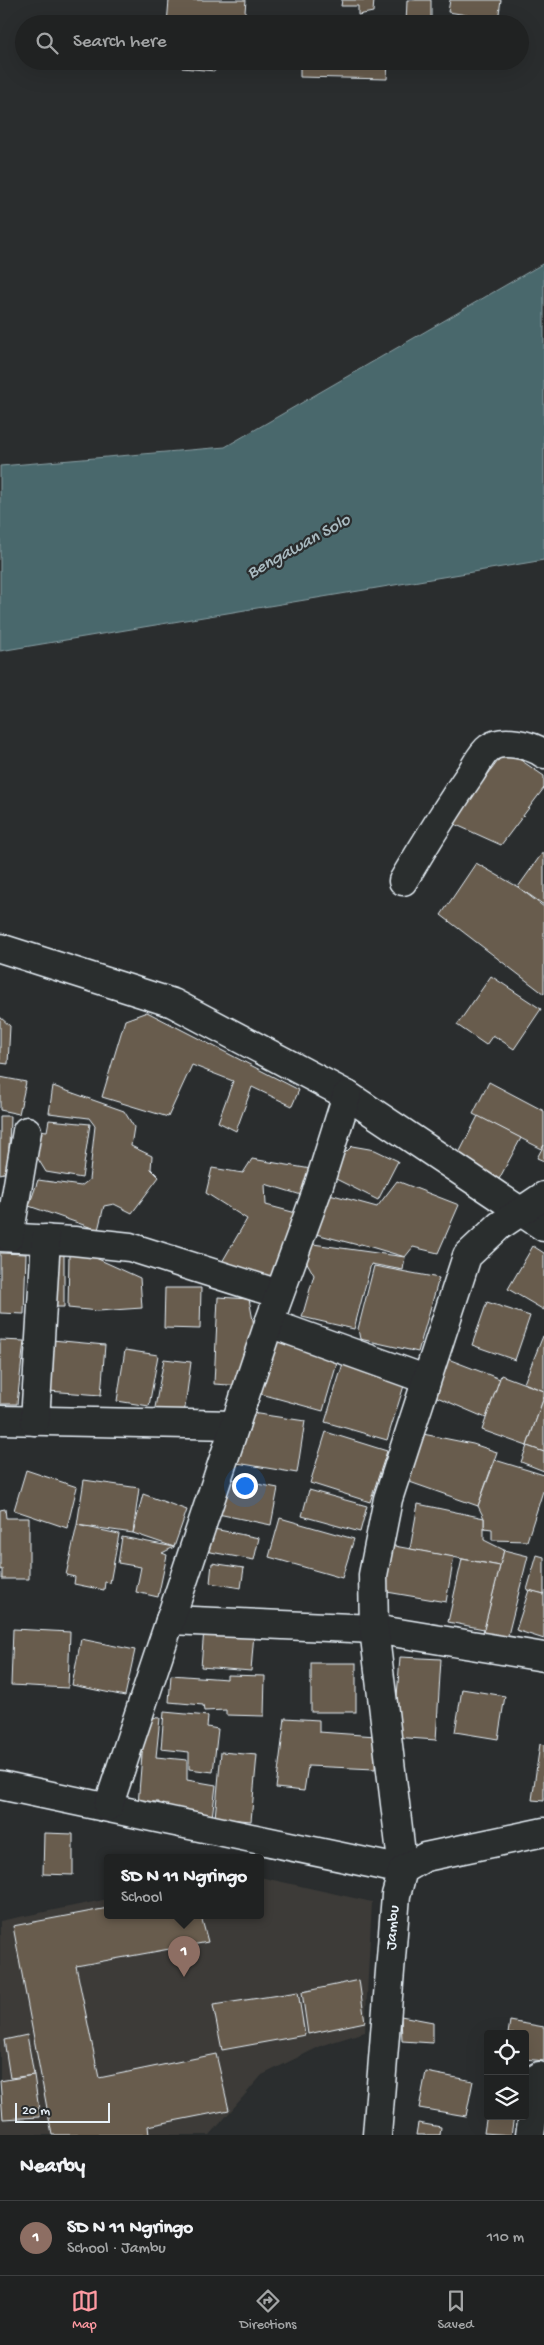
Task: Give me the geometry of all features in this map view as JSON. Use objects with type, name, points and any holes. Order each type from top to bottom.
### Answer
[{"type":"street","points":[[403,881],[451,802],[488,748],[498,743],[509,743],[539,750],[544,754]]},
{"type":"street","points":[[0,948],[173,1003],[347,1096],[544,1227]]},
{"type":"street","points":[[108,1807],[279,1294],[316,1194],[347,1096]]},
{"type":"street","points":[[27,1132],[5,1237],[130,1247],[279,1294]]},
{"type":"street","points":[[403,1870],[374,1629],[373,1575],[388,1500],[425,1379],[467,1256],[482,1240],[519,1211],[544,1196]]},
{"type":"street","points":[[35,1421],[46,1239]]},
{"type":"street","points":[[270,1323],[425,1379]]},
{"type":"street","points":[[0,1420],[235,1425]]},
{"type":"street","points":[[170,1620],[374,1629],[544,1657]]},
{"type":"street","points":[[0,1785],[403,1870],[425,1857],[544,1832]]},
{"type":"street","name":"Jambu","points":[[377,2135],[396,1895],[403,1870]]},
{"type":"street","points":[[530,2135],[539,2076]]},
{"type":"shaded area","points":[[264,1878],[372,1902],[365,2032],[323,2045],[262,2075],[210,2135],[0,2135],[0,1921],[104,1900],[104,1919],[264,1919]]},
{"type":"water","name":"Bengawan Solo","points":[[544,263],[544,560],[0,651],[0,466],[225,447]]},
{"type":"building","points":[[169,0],[246,0],[245,15],[168,15]]},
{"type":"building","points":[[342,0],[374,0],[373,12],[358,15],[358,6],[341,6]]},
{"type":"building","points":[[407,0],[431,0],[431,15],[406,15]]},
{"type":"building","points":[[450,0],[501,0],[499,15],[467,15],[448,12]]},
{"type":"building","points":[[300,70],[388,70],[387,79],[300,77]]},
{"type":"building","points":[[506,750],[544,776],[544,788],[501,845],[452,823]]},
{"type":"building","points":[[544,852],[544,905],[518,887]]},
{"type":"building","points":[[476,863],[518,887],[544,907],[544,994],[441,915]]},
{"type":"building","points":[[491,976],[541,1009],[514,1049],[493,1035],[486,1045],[457,1025]]},
{"type":"building","points":[[147,1012],[299,1090],[292,1106],[252,1087],[236,1131],[218,1122],[233,1081],[192,1065],[168,1117],[102,1097],[125,1020]]},
{"type":"building","points":[[0,1017],[10,1026],[8,1064],[0,1063]]},
{"type":"building","points":[[0,1077],[26,1082],[19,1114],[0,1110]]},
{"type":"building","points":[[489,1082],[544,1111],[544,1145],[542,1149],[473,1114]]},
{"type":"building","points":[[53,1086],[124,1111],[134,1127],[131,1146],[152,1156],[151,1169],[159,1177],[132,1213],[114,1204],[104,1206],[98,1230],[29,1206],[38,1180],[81,1186],[89,1180],[95,1126],[89,1118],[49,1113]]},
{"type":"building","points":[[0,1116],[10,1116],[9,1148],[12,1157],[4,1173],[0,1174]]},
{"type":"building","points":[[478,1116],[521,1138],[498,1181],[456,1159]]},
{"type":"building","points":[[49,1120],[90,1124],[82,1178],[46,1172],[35,1154],[30,1129],[47,1131]]},
{"type":"building","points":[[544,1145],[544,1161],[537,1158]]},
{"type":"building","points":[[352,1146],[375,1150],[398,1161],[378,1200],[334,1178],[334,1164]]},
{"type":"building","points":[[252,1159],[317,1170],[308,1197],[265,1184],[266,1205],[300,1214],[271,1284],[218,1269],[247,1219],[206,1193],[212,1168],[243,1173]]},
{"type":"building","points":[[397,1181],[459,1205],[438,1253],[413,1247],[405,1257],[361,1244],[358,1245],[312,1233],[326,1193],[377,1207]]},
{"type":"building","points":[[306,1243],[405,1257],[403,1270],[371,1264],[354,1329],[302,1317],[314,1275],[301,1252]]},
{"type":"building","points":[[533,1246],[544,1253],[544,1310],[508,1289]]},
{"type":"building","points":[[48,1247],[64,1252],[64,1307],[48,1307]]},
{"type":"building","points":[[0,1253],[26,1254],[24,1314],[0,1313]]},
{"type":"building","points":[[87,1254],[140,1278],[142,1308],[98,1311],[68,1308],[69,1255]]},
{"type":"building","points":[[374,1266],[439,1278],[418,1352],[360,1339],[358,1329]]},
{"type":"building","points":[[165,1288],[201,1288],[200,1329],[164,1328]]},
{"type":"building","points":[[218,1297],[249,1299],[255,1331],[244,1386],[214,1384]]},
{"type":"building","points":[[487,1302],[530,1316],[515,1360],[472,1345]]},
{"type":"building","points":[[271,1333],[340,1353],[323,1411],[254,1392]]},
{"type":"building","points":[[544,1336],[544,1391],[524,1383]]},
{"type":"building","points":[[0,1340],[24,1341],[17,1404],[0,1404]]},
{"type":"building","points":[[52,1340],[105,1345],[101,1395],[48,1391]]},
{"type":"building","points":[[125,1350],[158,1355],[149,1406],[117,1401]]},
{"type":"building","points":[[345,1357],[407,1376],[387,1440],[325,1422]]},
{"type":"building","points":[[164,1359],[191,1362],[184,1415],[154,1413]]},
{"type":"building","points":[[448,1359],[500,1379],[486,1418],[430,1394]]},
{"type":"building","points":[[501,1375],[544,1391],[544,1397],[527,1446],[482,1430]]},
{"type":"building","points":[[544,1397],[544,1452],[527,1446]]},
{"type":"building","points":[[245,1412],[305,1421],[297,1473],[237,1463]]},
{"type":"building","points":[[326,1432],[387,1451],[370,1502],[310,1483]]},
{"type":"building","points":[[418,1433],[473,1444],[497,1452],[478,1506],[404,1480]]},
{"type":"building","points":[[527,1446],[544,1452],[544,1471],[521,1462]]},
{"type":"building","points":[[495,1460],[544,1475],[544,1488],[527,1541],[492,1540],[492,1529],[484,1528],[484,1518],[478,1506]]},
{"type":"building","points":[[26,1470],[77,1487],[67,1528],[14,1510]]},
{"type":"building","points":[[226,1478],[278,1488],[271,1525],[218,1514]]},
{"type":"building","points":[[84,1480],[139,1488],[133,1533],[77,1525]]},
{"type":"building","points":[[309,1490],[367,1506],[360,1532],[302,1516]]},
{"type":"building","points":[[143,1494],[187,1510],[174,1547],[133,1533]]},
{"type":"building","points":[[418,1504],[484,1518],[484,1540],[504,1550],[500,1566],[410,1549]]},
{"type":"building","points":[[5,1509],[6,1518],[29,1518],[29,1579],[2,1579],[2,1569],[0,1570],[0,1510]]},
{"type":"building","points":[[280,1518],[354,1539],[342,1578],[269,1557]]},
{"type":"building","points":[[77,1525],[119,1534],[110,1583],[105,1582],[104,1590],[74,1584],[75,1577],[66,1575]]},
{"type":"building","points":[[204,1527],[259,1538],[254,1560],[200,1550]]},
{"type":"building","points":[[122,1537],[174,1547],[162,1553],[167,1555],[158,1597],[136,1592],[141,1567],[118,1563]]},
{"type":"building","points":[[389,1545],[454,1557],[446,1602],[381,1591]]},
{"type":"building","points":[[504,1550],[528,1556],[505,1647],[481,1640]]},
{"type":"building","points":[[537,1555],[544,1557],[544,1594],[527,1590]]},
{"type":"building","points":[[462,1559],[500,1566],[484,1629],[448,1622]]},
{"type":"building","points":[[212,1563],[244,1568],[241,1588],[210,1583]]},
{"type":"building","points":[[529,1590],[544,1594],[544,1639],[516,1630]]},
{"type":"building","points":[[13,1629],[70,1632],[68,1688],[11,1685]]},
{"type":"building","points":[[204,1629],[254,1633],[251,1671],[201,1667]]},
{"type":"building","points":[[81,1639],[135,1650],[125,1696],[72,1685]]},
{"type":"building","points":[[400,1657],[441,1659],[436,1740],[394,1737]]},
{"type":"building","points":[[311,1663],[356,1663],[356,1712],[311,1712]]},
{"type":"building","points":[[171,1675],[227,1679],[227,1675],[265,1676],[264,1716],[226,1715],[226,1710],[204,1711],[203,1705],[169,1702]]},
{"type":"building","points":[[462,1689],[505,1696],[498,1739],[455,1732]]},
{"type":"building","points":[[164,1712],[208,1716],[207,1727],[218,1729],[213,1772],[189,1769],[189,1752],[161,1749]]},
{"type":"building","points":[[145,1717],[160,1718],[156,1757],[187,1760],[187,1780],[216,1785],[212,1818],[158,1812],[159,1802],[153,1802],[153,1807],[138,1805]]},
{"type":"building","points":[[285,1718],[319,1720],[319,1732],[376,1736],[375,1769],[308,1766],[304,1791],[276,1788]]},
{"type":"building","points":[[540,1744],[544,1745],[544,1801],[532,1800]]},
{"type":"building","points":[[221,1752],[257,1755],[251,1821],[215,1818]]},
{"type":"building","points":[[44,1833],[73,1834],[73,1875],[43,1874]]},
{"type":"building","points":[[104,1909],[104,1919],[202,1919],[208,1942],[76,1966],[99,2078],[216,2054],[229,2110],[148,2126],[149,2135],[52,2135],[13,1926]]},
{"type":"building","points":[[359,1980],[365,2022],[308,2034],[302,1992]]},
{"type":"building","points":[[298,1992],[305,2035],[222,2050],[213,2005]]},
{"type":"building","points":[[401,2016],[433,2022],[433,2043],[402,2041]]},
{"type":"building","points":[[510,2021],[544,2027],[544,2061],[529,2059],[529,2030],[509,2030]]},
{"type":"building","points":[[27,2035],[34,2075],[10,2078],[4,2040]]},
{"type":"building","points":[[426,2072],[473,2081],[466,2116],[419,2108]]},
{"type":"building","points":[[34,2075],[40,2117],[3,2119],[0,2081]]},
{"type":"building","points":[[486,2120],[513,2120],[511,2135],[484,2133]]},
{"type":"building","points":[[418,2123],[441,2127],[440,2135],[416,2135]]},
{"type":"place","name":"SD N 11 Ngringo","points":[[184,1977]]}]
